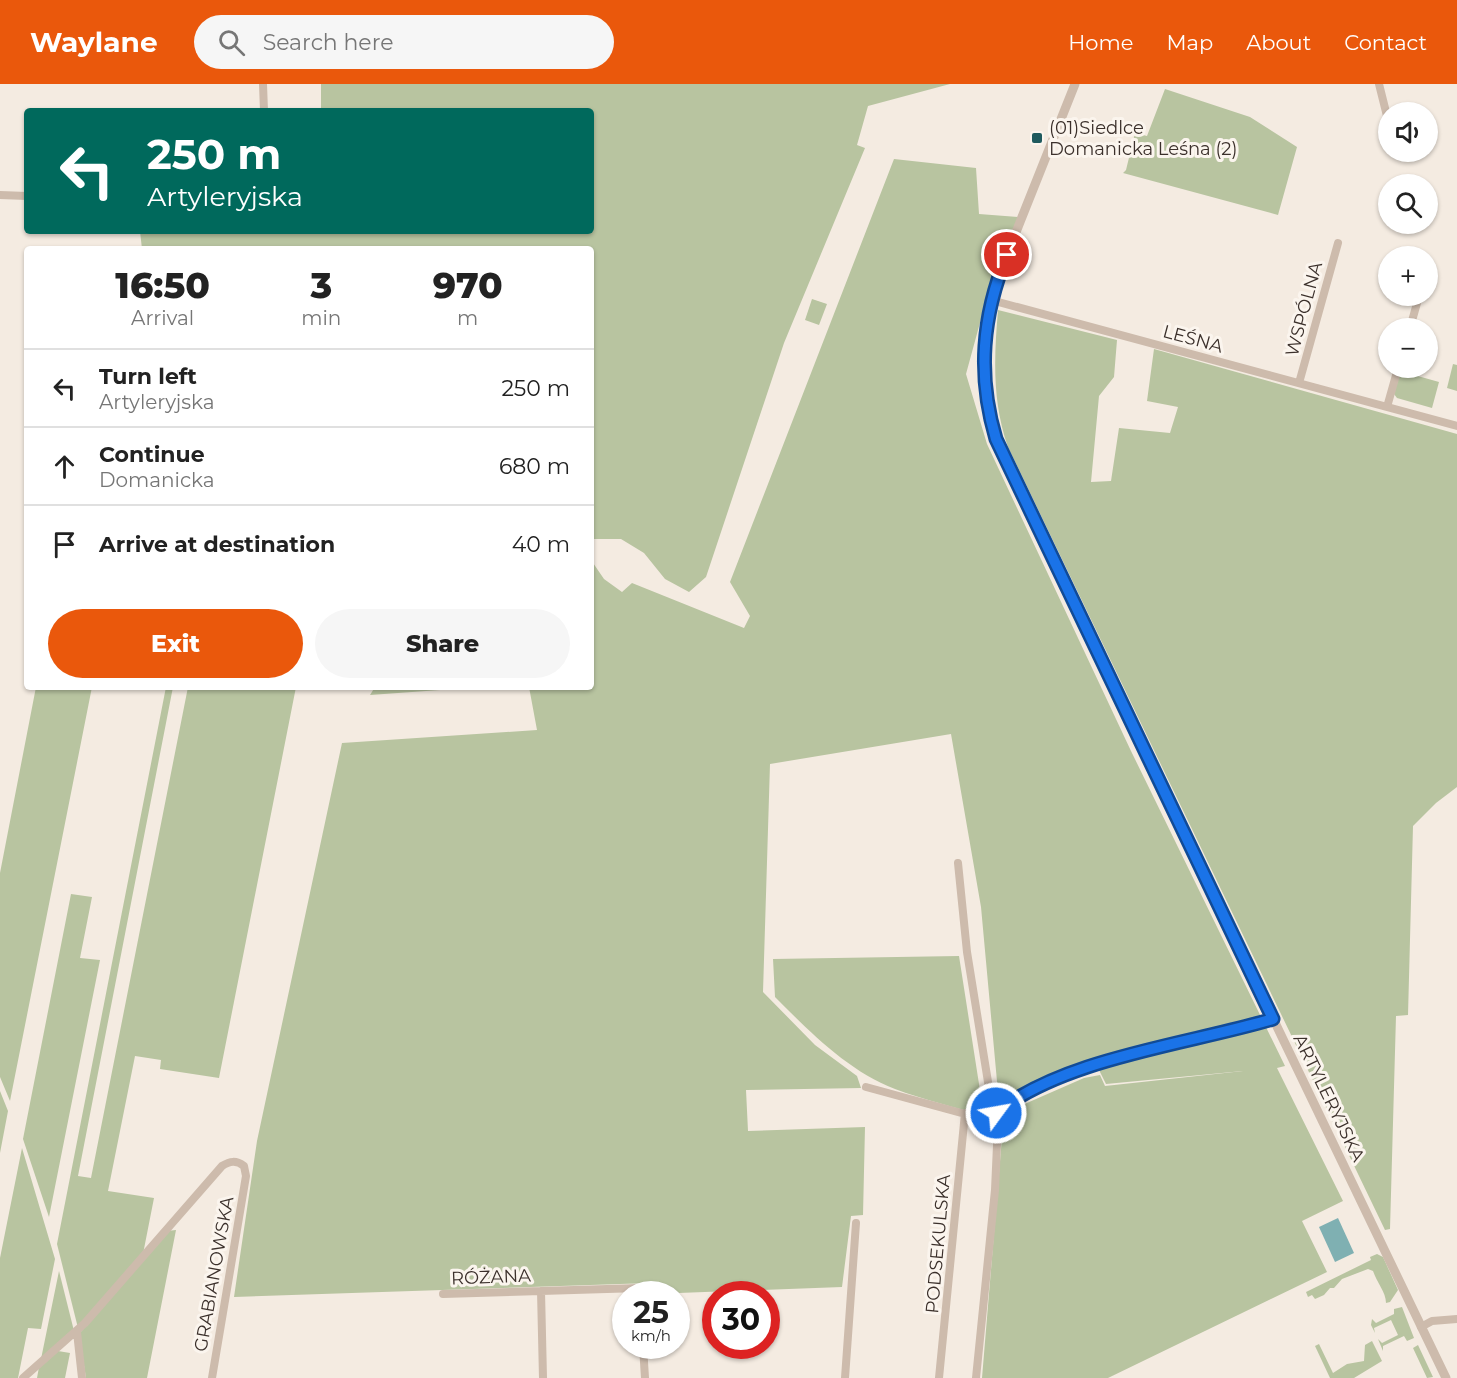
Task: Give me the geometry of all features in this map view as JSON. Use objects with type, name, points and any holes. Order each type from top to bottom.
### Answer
[{"type":"street","points":[[263,84],[264,108]]},
{"type":"street","name":"ARTYLERYJSKA","points":[[1075,84],[991,300],[983,351],[983,374],[986,401],[999,447],[1446,1378]]},
{"type":"street","points":[[1379,84],[1384,102]]},
{"type":"street","points":[[0,195],[24,195]]},
{"type":"street","name":"WSPÓLNA","points":[[1299,383],[1338,243]]},
{"type":"street","name":"LEŚNA","points":[[991,300],[1457,426]]},
{"type":"street","points":[[1387,407],[1395,378]]},
{"type":"street","points":[[958,863],[967,952],[989,1088],[998,1123],[995,1190],[976,1378]]},
{"type":"street","points":[[996,1113],[1007,1104],[1050,1083],[1105,1062],[1273,1019]]},
{"type":"street","points":[[866,1086],[998,1123]]},
{"type":"street","name":"PODSEKULSKA","points":[[939,1378],[965,1113]]},
{"type":"street","name":"GRABIANOWSKA","points":[[77,1332],[222,1166],[230,1161],[239,1162],[244,1166],[246,1176],[212,1378]]},
{"type":"street","points":[[845,1378],[856,1223]]},
{"type":"street","name":"RÓŻANA","points":[[541,1291],[543,1378]]},
{"type":"street","name":"RÓŻANA","points":[[443,1294],[612,1291]]},
{"type":"street","points":[[1421,1327],[1432,1321],[1457,1319]]},
{"type":"street","points":[[23,1378],[77,1332]]},
{"type":"street","points":[[77,1332],[82,1378]]},
{"type":"street","points":[[644,1359],[645,1378]]},
{"type":"green space","points":[[321,84],[950,84],[868,106],[857,145],[865,148],[784,343],[706,577],[689,592],[665,579],[644,553],[621,539],[594,539],[594,246],[142,246],[140,234],[594,234],[594,108],[321,108]]},
{"type":"green space","points":[[1165,89],[1250,117],[1297,147],[1278,215],[1123,173],[1126,170],[1135,133],[1147,136]]},
{"type":"green space","points":[[894,159],[976,168],[979,214],[1018,217],[987,297],[966,374],[987,444],[1131,751],[1285,1066],[1277,1068],[1343,1201],[1302,1221],[1327,1272],[1108,1378],[982,1378],[1004,1113],[1084,1078],[1100,1075],[1105,1086],[1243,1071],[1106,1084],[1095,1062],[1050,1079],[999,1103],[981,907],[951,734],[770,764],[763,992],[815,1045],[857,1076],[861,1088],[746,1090],[748,1131],[865,1127],[863,1215],[851,1216],[842,1287],[780,1289],[780,1281],[702,1281],[702,1292],[690,1293],[690,1281],[612,1281],[612,1284],[234,1297],[257,1141],[342,743],[537,730],[530,690],[594,690],[594,564],[604,579],[622,592],[632,583],[744,628],[750,616],[730,582]]},
{"type":"green space","points":[[812,299],[827,304],[819,325],[805,320]]},
{"type":"green space","points":[[998,310],[1117,340],[1114,377],[1099,396],[1091,482],[1111,481],[1119,428],[1170,433],[1178,407],[1147,401],[1154,349],[1457,434],[1457,787],[1436,803],[1413,826],[1408,1015],[1396,1016],[1390,1229],[1385,1230],[1008,447],[997,396]]},
{"type":"green space","points":[[1453,364],[1457,365],[1457,391],[1447,388]]},
{"type":"green space","points":[[1398,378],[1425,378],[1439,382],[1432,408],[1397,398],[1394,394]]},
{"type":"green space","points":[[35,690],[91,690],[10,1101],[0,1077],[0,873]]},
{"type":"green space","points":[[165,690],[172,690],[78,1176],[91,1178],[187,690],[295,690],[219,1078],[160,1069],[161,1060],[135,1056],[108,1191],[154,1198],[143,1254],[78,1328],[57,1244]]},
{"type":"green space","points":[[373,690],[440,690],[370,695]]},
{"type":"green space","points":[[71,894],[92,897],[80,958],[100,960],[49,1217],[23,1139]]},
{"type":"green space","points":[[959,956],[984,1116],[906,1093],[861,1072],[830,1049],[775,997],[773,959]]},
{"type":"green space","points":[[0,1091],[8,1111],[0,1153]]},
{"type":"green space","points":[[22,1148],[55,1259],[41,1329],[28,1328],[18,1378],[0,1378],[0,1258]]},
{"type":"green space","points":[[176,1230],[147,1378],[86,1378],[79,1334],[167,1231]]},
{"type":"green space","points":[[1377,1254],[1383,1257],[1398,1290],[1390,1302],[1386,1303],[1385,1295],[1373,1271],[1368,1269],[1342,1279],[1324,1295],[1315,1299],[1312,1295],[1308,1297],[1306,1292],[1371,1260],[1370,1257]]},
{"type":"green space","points":[[59,1271],[74,1331],[41,1359]]},
{"type":"green space","points":[[1402,1307],[1414,1338],[1407,1341],[1404,1336],[1383,1346],[1383,1351],[1378,1339],[1382,1343],[1398,1335],[1391,1320],[1374,1328],[1375,1333],[1371,1325],[1372,1319],[1376,1323],[1394,1314],[1394,1309]]},
{"type":"green space","points":[[1372,1341],[1382,1361],[1354,1378],[1330,1378],[1315,1346],[1319,1344],[1333,1373],[1347,1364],[1364,1361],[1365,1345]]},
{"type":"green space","points":[[1418,1345],[1433,1377],[1427,1378],[1413,1348]]},
{"type":"green space","points":[[58,1351],[70,1353],[65,1378],[37,1378],[39,1367]]},
{"type":"water","points":[[1338,1218],[1354,1253],[1335,1262],[1319,1227]]},
{"type":"place","name":"(01)Siedlce Domanicka Leśna (2)","points":[[1037,138]]},
{"type":"route","points":[[996,1113],[1007,1104],[1050,1083],[1105,1062],[1273,1019],[996,439],[986,401],[983,351],[991,300],[1007,255]]}]
